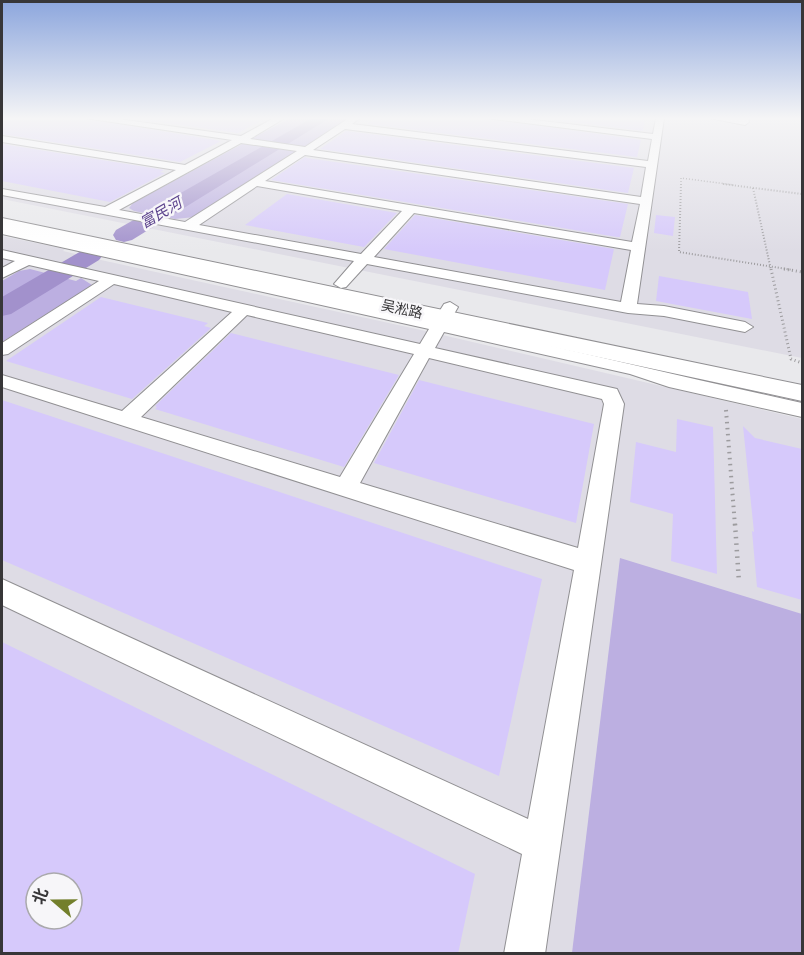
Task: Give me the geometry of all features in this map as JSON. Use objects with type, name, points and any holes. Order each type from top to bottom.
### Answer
[{"type":"main road","name":"吴淞路","points":[[2,214],[341,284],[444,317],[802,379]]},
{"type":"main road","name":"吴淞路","points":[[2,223],[802,393]]},
{"type":"lane","points":[[148,163],[188,169]]},
{"type":"lane","points":[[106,212],[200,163]]},
{"type":"lane","points":[[188,226],[288,163]]},
{"type":"lane","points":[[385,163],[646,201]]},
{"type":"lane","points":[[628,308],[652,165],[633,163]]},
{"type":"lane","points":[[257,183],[639,247]]},
{"type":"lane","points":[[2,192],[628,308],[664,310],[745,327]]},
{"type":"lane","points":[[341,284],[411,209]]},
{"type":"lane","points":[[2,230],[444,317],[635,369],[669,381],[802,410]]},
{"type":"lane","points":[[2,254],[610,394],[614,404],[524,954]]},
{"type":"lane","points":[[2,274],[27,260]]},
{"type":"lane","points":[[2,350],[99,277]]},
{"type":"lane","points":[[126,419],[243,310]]},
{"type":"lane","points":[[346,487],[444,317]]},
{"type":"lane","points":[[2,381],[588,563]]},
{"type":"lane","points":[[2,592],[542,844]]},
{"type":"path","points":[[802,194],[681,178],[679,252],[802,272]]},
{"type":"path","points":[[753,188],[791,359],[802,363]]},
{"type":"path","points":[[724,393],[739,582]]},
{"type":"shaded area","points":[[2,163],[802,163],[802,358],[2,199]]},
{"type":"shaded area","points":[[208,163],[280,163],[195,217],[175,219],[134,211],[129,208],[133,203]]},
{"type":"shaded area","points":[[2,236],[802,419],[802,953],[2,954]]},
{"type":"shaded area","points":[[30,269],[76,281],[81,278],[92,285],[2,342],[2,281],[19,271]]},
{"type":"shaded area","points":[[620,558],[802,614],[802,953],[572,953]]},
{"type":"building","points":[[2,163],[118,163],[164,170],[160,172],[165,173],[110,202],[2,181]]},
{"type":"building","points":[[297,163],[339,163],[628,204],[620,237],[617,237],[271,180]]},
{"type":"building","points":[[415,163],[592,163],[634,168],[628,193]]},
{"type":"building","points":[[287,194],[397,213],[364,247],[245,225]]},
{"type":"building","points":[[415,215],[614,249],[605,290],[384,249]]},
{"type":"building","points":[[656,215],[675,217],[673,236],[654,233]]},
{"type":"building","points":[[659,276],[748,292],[752,319],[656,301]]},
{"type":"building","points":[[101,297],[208,323],[204,326],[211,328],[132,399],[6,361]]},
{"type":"building","points":[[231,333],[399,375],[344,467],[155,409],[157,407],[155,406]]},
{"type":"building","points":[[419,380],[594,424],[576,523],[374,463]]},
{"type":"building","points":[[2,400],[542,579],[499,776],[2,560]]},
{"type":"building","points":[[677,419],[713,427],[717,574],[671,561],[673,514],[630,502],[636,442],[676,452]]},
{"type":"building","points":[[743,426],[755,438],[802,449],[802,600],[757,587]]},
{"type":"building","points":[[2,642],[475,874],[458,954],[2,954]]},
{"type":"waterway","name":"富民河","points":[[124,235],[247,163]]},
{"type":"waterway","name":"富民河","points":[[2,308],[91,255]]}]
